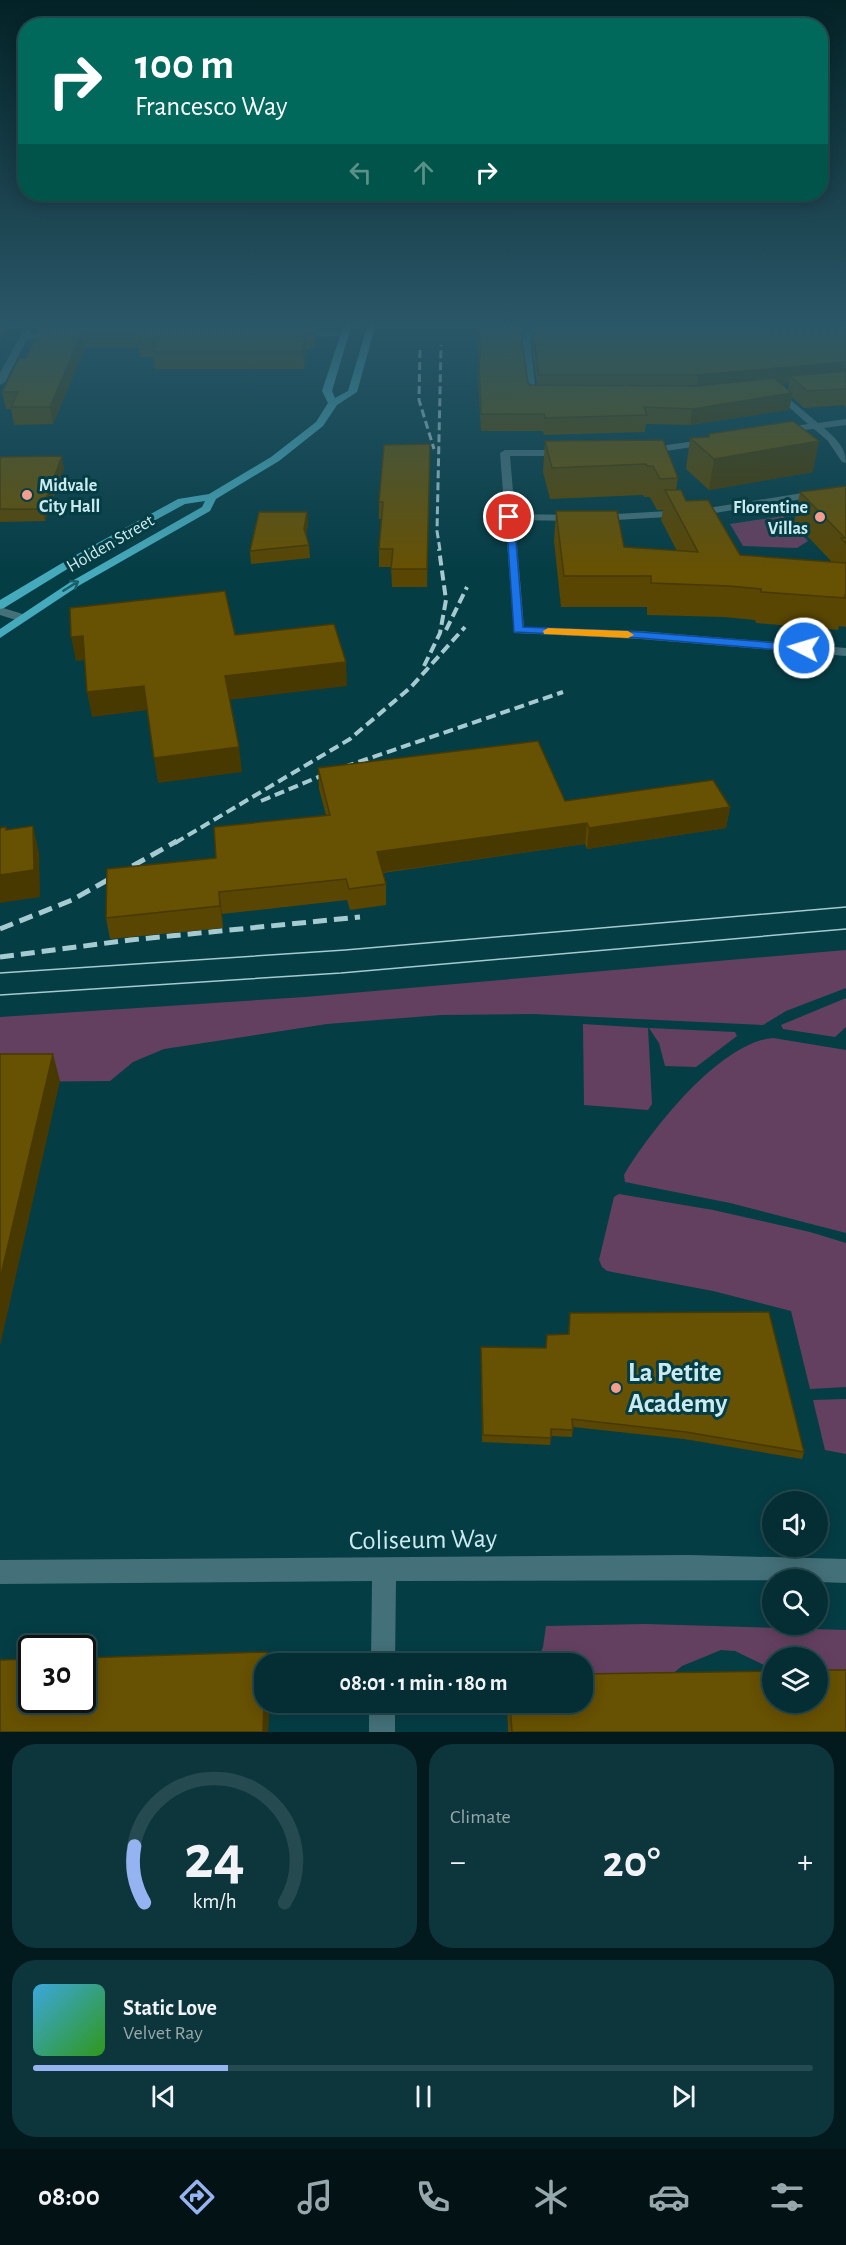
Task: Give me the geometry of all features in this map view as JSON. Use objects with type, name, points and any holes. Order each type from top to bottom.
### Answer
[{"type":"main road","name":"Holden Street","points":[[0,604],[182,501],[212,497],[291,449],[320,424],[331,408]]},
{"type":"main road","name":"Holden Street","points":[[0,634],[76,583],[206,509],[212,497]]},
{"type":"street","points":[[795,408],[836,445],[846,460]]},
{"type":"street","points":[[769,432],[846,422]]},
{"type":"street","points":[[638,451],[726,440]]},
{"type":"street","points":[[577,453],[505,453],[518,630],[640,635],[846,652]]},
{"type":"street","points":[[509,517],[595,518],[676,514],[747,506],[846,489]]},
{"type":"street","points":[[0,611],[22,618]]},
{"type":"street","name":"Coliseum Way","points":[[0,1572],[689,1567],[846,1571]]},
{"type":"street","points":[[383,1653],[384,1569]]},
{"type":"street","points":[[382,1713],[382,1732]]},
{"type":"shaded area","points":[[783,516],[808,541],[797,548],[743,546],[730,524]]},
{"type":"shaded area","points":[[846,950],[846,988],[786,1011],[763,1025],[534,1014],[441,1015],[327,1024],[164,1049],[133,1062],[110,1081],[0,1082],[0,1017],[305,997]]},
{"type":"shaded area","points":[[846,998],[846,1027],[835,1037],[783,1029],[781,1025]]},
{"type":"shaded area","points":[[583,1024],[648,1028],[652,1104],[648,1110],[584,1105]]},
{"type":"shaded area","points":[[649,1028],[735,1032],[737,1036],[696,1067],[665,1066],[659,1043]]},
{"type":"shaded area","points":[[773,1038],[846,1050],[846,1233],[730,1203],[625,1182],[624,1175],[636,1157],[688,1092],[731,1055],[752,1043]]},
{"type":"shaded area","points":[[619,1194],[713,1210],[810,1232],[846,1243],[846,1387],[810,1389],[791,1311],[713,1291],[607,1271],[602,1267],[599,1260],[614,1197]]},
{"type":"shaded area","points":[[846,1399],[846,1454],[825,1450],[813,1400]]},
{"type":"shaded area","points":[[646,1624],[762,1627],[762,1635],[828,1635],[828,1629],[846,1630],[846,1682],[828,1683],[828,1647],[762,1647],[762,1664],[735,1651],[721,1650],[682,1666],[659,1685],[593,1686],[593,1653],[541,1653],[546,1626]]},
{"type":"building","points":[[481,408],[644,408],[647,415],[545,418],[544,414],[481,414]]},
{"type":"building","points":[[793,421],[819,441],[714,459],[690,438],[709,437],[709,434]]},
{"type":"building","points":[[663,440],[678,478],[660,479],[653,466],[646,464],[552,468],[545,441]]},
{"type":"building","points":[[430,444],[427,569],[391,569],[393,549],[379,549],[383,502],[379,502],[384,445]]},
{"type":"building","name":"Midvale City Hall","points":[[62,456],[42,509],[0,509],[0,457]]},
{"type":"building","points":[[846,486],[846,544],[841,538],[845,538],[800,492]]},
{"type":"building","points":[[665,490],[681,490],[686,501],[708,500],[740,555],[846,563],[845,598],[761,592],[761,589],[729,586],[651,583],[651,576],[564,576],[556,511],[617,511],[624,547],[698,552]]},
{"type":"building","points":[[259,512],[307,512],[304,529],[309,545],[250,551]]},
{"type":"building","points":[[225,591],[235,635],[334,624],[346,662],[225,676],[239,747],[154,758],[144,686],[87,692],[83,636],[71,637],[70,608]]},
{"type":"building","points":[[538,741],[565,801],[713,780],[730,807],[589,828],[587,823],[377,852],[386,884],[349,889],[346,879],[219,892],[220,906],[106,918],[107,869],[216,858],[214,827],[330,815],[318,768]]},
{"type":"building","points":[[33,826],[34,870],[0,875],[0,828],[6,827],[6,830]]},
{"type":"building","points":[[0,1054],[53,1054],[0,1279]]},
{"type":"building","points":[[769,1312],[804,1452],[686,1432],[572,1419],[573,1430],[551,1429],[551,1438],[483,1435],[481,1347],[546,1348],[547,1335],[569,1334],[570,1313]]},
{"type":"building","points":[[267,1652],[254,1653],[254,1713],[264,1713],[263,1732],[0,1732],[0,1660],[18,1659],[18,1713],[96,1713],[96,1658]]},
{"type":"building","points":[[828,1670],[846,1670],[846,1732],[512,1732],[511,1713],[593,1713],[593,1674],[762,1671],[762,1713],[828,1713]]},
{"type":"tram line","points":[[0,973],[345,950],[846,907]]},
{"type":"tram line","points":[[0,995],[341,973],[846,929]]},
{"type":"railway","points":[[421,408],[434,449]]},
{"type":"railway","points":[[440,408],[437,531],[440,550]]},
{"type":"railway","points":[[424,666],[440,633],[446,600],[439,549]]},
{"type":"railway","points":[[446,630],[467,587]]},
{"type":"railway","points":[[175,843],[350,739],[411,687],[465,627]]},
{"type":"railway","points":[[261,801],[335,770],[563,692]]},
{"type":"railway","points":[[0,929],[72,900],[177,841]]},
{"type":"railway","points":[[0,957],[130,940],[360,917]]},
{"type":"slow traffic","points":[[548,631],[628,635]]},
{"type":"place","name":"Midvale City Hall","points":[[27,495]]},
{"type":"place","name":"Florentine Villas","points":[[820,517]]},
{"type":"place","name":"La Petite Academy","points":[[616,1388]]},
{"type":"route","points":[[509,517],[518,630],[640,635],[804,648]]}]
